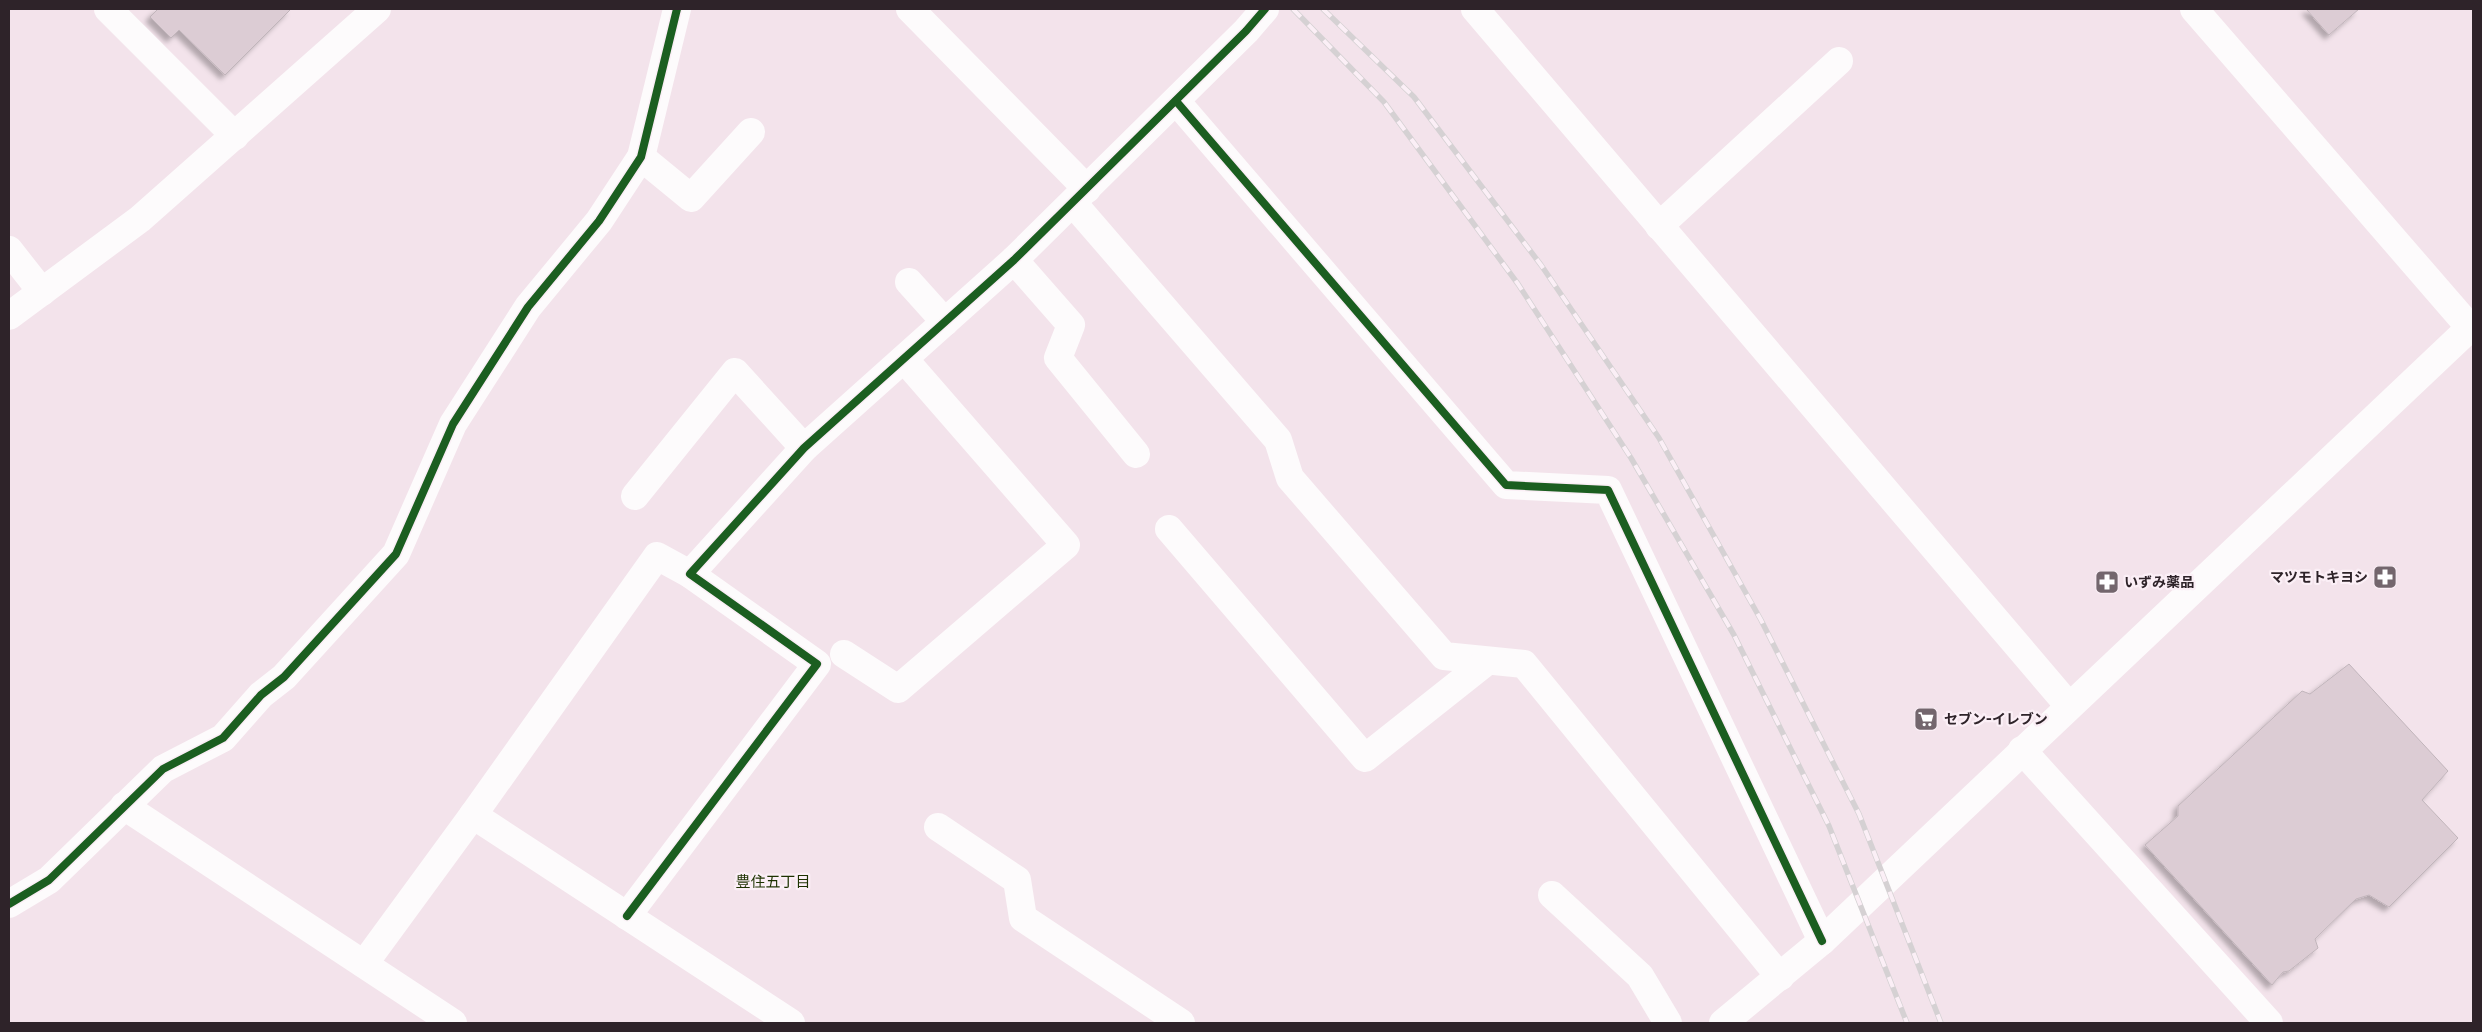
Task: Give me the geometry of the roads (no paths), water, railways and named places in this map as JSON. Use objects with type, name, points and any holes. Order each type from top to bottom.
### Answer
[{"type":"street","points":[[108,9],[235,136]]},
{"type":"street","points":[[9,316],[140,218],[377,9]]},
{"type":"street","points":[[9,904],[49,880],[163,769],[223,738],[261,695],[284,677],[396,554],[453,424],[528,307],[599,221],[641,157],[677,9]]},
{"type":"street","points":[[910,9],[1080,196],[1278,440],[1290,478],[1444,656],[1486,662],[1524,664],[1780,977]]},
{"type":"street","points":[[690,574],[804,448],[1014,260],[1246,31],[1265,9]]},
{"type":"street","points":[[1475,9],[2069,706]]},
{"type":"street","points":[[1723,1023],[1822,941],[2022,750],[2472,328],[2194,9]]},
{"type":"street","points":[[1659,226],[1840,61]]},
{"type":"street","points":[[1176,101],[1506,485],[1608,490],[1822,941]]},
{"type":"street","points":[[641,157],[691,198],[751,132]]},
{"type":"street","points":[[9,250],[42,292]]},
{"type":"street","points":[[1014,260],[1071,325],[1058,358],[1136,454]]},
{"type":"street","points":[[909,282],[945,322]]},
{"type":"street","points":[[844,654],[898,689],[1066,545],[904,359]]},
{"type":"street","points":[[634,496],[735,372],[804,448]]},
{"type":"street","points":[[1169,529],[1365,758],[1486,662]]},
{"type":"street","points":[[364,964],[473,815],[657,556],[690,574],[816,664],[627,916]]},
{"type":"street","points":[[2022,750],[2269,1023]]},
{"type":"street","points":[[124,806],[364,964],[448,1022]]},
{"type":"street","points":[[473,815],[791,1023]]},
{"type":"street","points":[[938,827],[1017,880],[1023,918],[1181,1023]]},
{"type":"street","points":[[1552,895],[1640,976],[1668,1023]]},
{"type":"railway","points":[[1293,9],[1384,102],[1518,284],[1631,458],[1734,635],[1829,826],[1907,1023]]},
{"type":"railway","points":[[1323,9],[1414,97],[1541,265],[1659,438],[1761,620],[1859,814],[1941,1023]]},
{"type":"place","name":"マツモトキヨシ","points":[[2385,577]]},
{"type":"place","name":"いずみ薬品","points":[[2107,582]]},
{"type":"place","name":"セブン-イレブン","points":[[1926,719]]},
{"type":"district","name":"豊住五丁目","points":[[773,882]]}]
